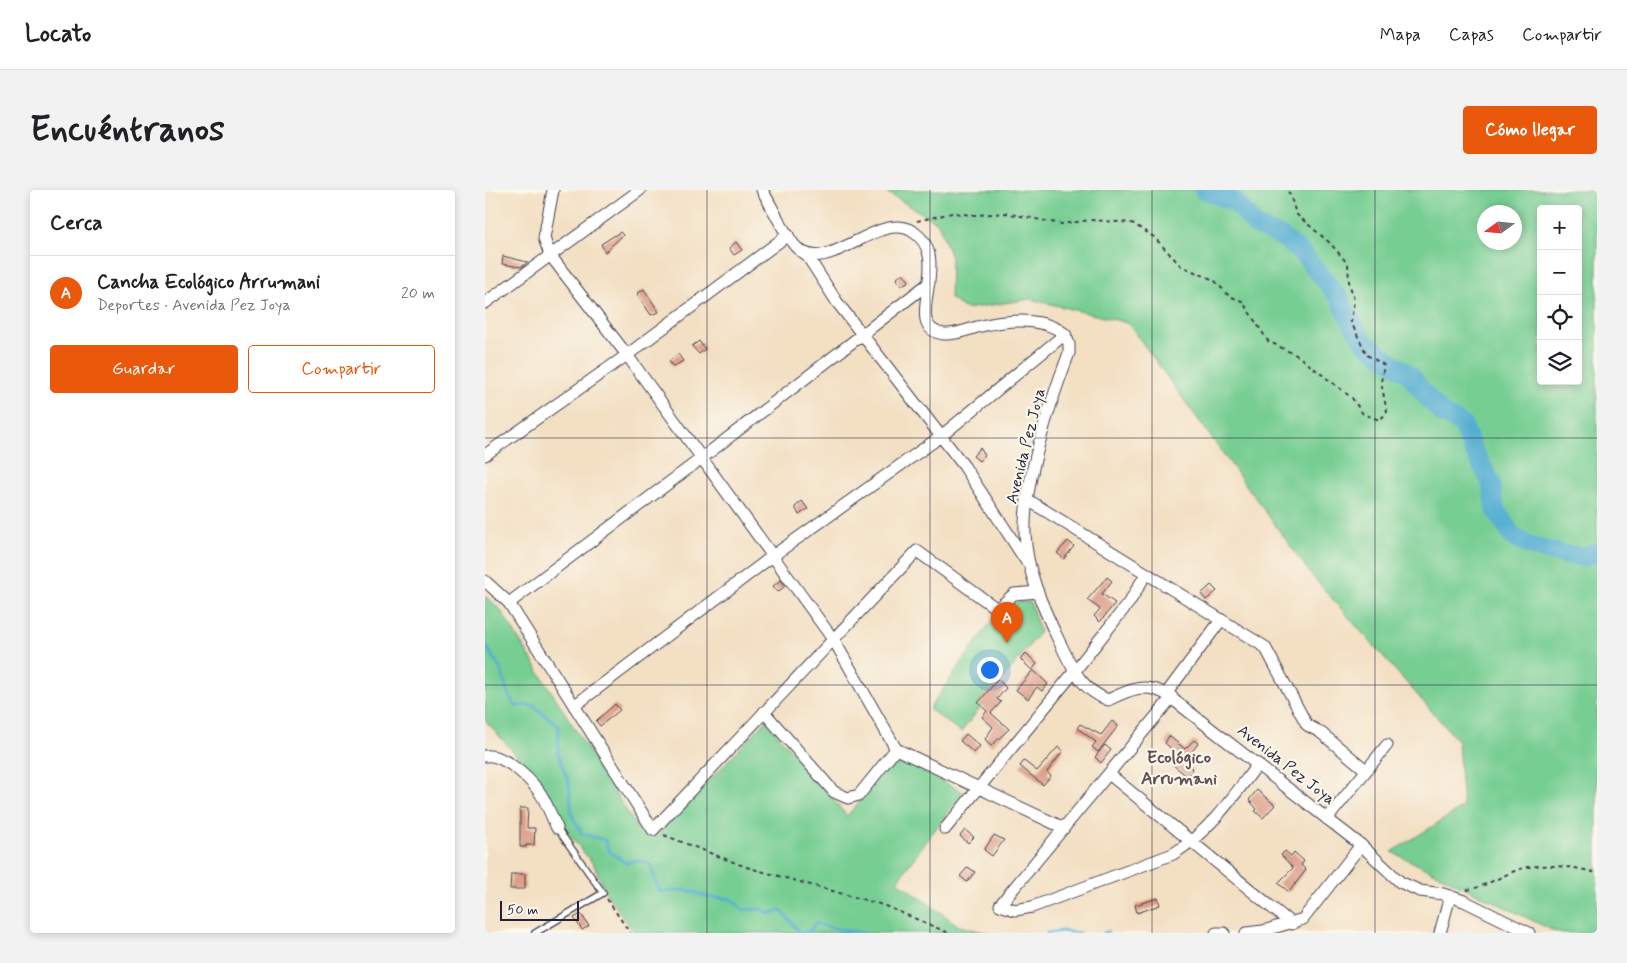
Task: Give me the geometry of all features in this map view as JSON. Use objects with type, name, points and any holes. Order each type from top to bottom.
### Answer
[{"type":"street","points":[[553,190],[543,238],[550,255],[627,355],[774,555],[833,640],[896,749],[1064,828]]},
{"type":"street","points":[[485,303],[640,190]]},
{"type":"street","points":[[762,190],[788,235],[796,246],[806,254],[837,302],[965,466],[1031,569]]},
{"type":"street","points":[[574,706],[774,555],[941,437],[1065,334],[1044,323],[1026,322],[1004,322],[943,334],[931,329],[925,320],[931,263],[928,250],[912,231],[899,226],[885,228],[833,252],[815,256],[806,254]]},
{"type":"street","points":[[485,455],[627,355],[788,235]]},
{"type":"street","points":[[509,603],[702,458],[929,283]]},
{"type":"street","name":"Avenida Pez Joya","points":[[1065,334],[1069,344],[1069,353],[1051,406],[1028,500],[1025,532],[1031,569],[1038,592],[1074,672],[1092,694],[1108,700],[1136,687],[1157,689],[1169,695],[1361,845],[1400,882],[1420,891],[1446,895],[1529,933]]},
{"type":"street","points":[[1028,500],[1265,648],[1307,725],[1320,732],[1366,770]]},
{"type":"street","points":[[485,581],[509,603],[653,830],[917,551],[997,609],[1014,594],[1038,592]]},
{"type":"street","points":[[945,829],[1130,601],[1146,574]]},
{"type":"street","points":[[1221,620],[1169,695],[1109,774],[1000,905],[1015,910],[1032,907],[1148,865],[1192,842],[1213,823],[1258,764]]},
{"type":"street","points":[[764,712],[834,792],[848,798],[859,795],[896,749]]},
{"type":"street","points":[[1327,818],[1387,745]]},
{"type":"street","points":[[485,756],[494,754],[505,760],[539,790],[557,828]]},
{"type":"street","points":[[1109,774],[1192,842],[1290,928]]},
{"type":"street","points":[[1246,933],[1290,928],[1303,919],[1361,845]]},
{"type":"street","points":[[1440,933],[1446,895]]},
{"type":"street","points":[[1216,933],[1224,933]]},
{"type":"lane","points":[[535,933],[603,893],[557,828]]},
{"type":"path","points":[[917,222],[952,213],[975,216],[1006,212],[1061,224],[1091,220],[1132,224],[1153,237],[1181,266],[1214,280],[1229,296],[1242,301],[1268,342],[1298,356],[1352,398],[1363,414],[1380,420],[1387,412],[1381,382],[1384,365],[1367,354],[1351,322],[1354,300],[1349,282],[1348,264],[1330,243],[1296,214],[1290,194],[1286,190]]},
{"type":"path","points":[[653,830],[746,867],[883,905],[949,933]]},
{"type":"path","points":[[1446,895],[1483,887],[1527,867],[1580,868],[1597,873]]},
{"type":"path","points":[[603,893],[630,933]]},
{"type":"green space","points":[[883,190],[1597,190],[1597,933],[1558,933],[1392,852],[1463,807],[1458,741],[1313,577],[1128,323],[1030,299],[966,309],[950,298],[951,257],[938,223]]},
{"type":"green space","points":[[485,596],[499,608],[641,834],[656,836],[766,721],[847,816],[896,758],[963,792],[897,881],[959,926],[989,933],[635,933],[607,895],[594,865],[559,822],[542,784],[485,720]]},
{"type":"green space","points":[[1017,602],[1030,602],[1040,632],[961,732],[929,709],[995,616]]},
{"type":"building","points":[[620,232],[623,235],[605,252],[601,244]]},
{"type":"building","points":[[736,242],[742,250],[734,255],[729,248]]},
{"type":"building","points":[[503,256],[527,263],[521,267],[502,264]]},
{"type":"building","points":[[903,273],[909,281],[901,286],[896,279]]},
{"type":"building","points":[[644,289],[659,312],[651,315],[637,294]]},
{"type":"building","points":[[699,341],[705,349],[699,354],[692,346]]},
{"type":"building","points":[[678,354],[683,361],[673,367],[669,361]]},
{"type":"building","points":[[980,448],[985,455],[979,461],[973,456]]},
{"type":"building","points":[[802,501],[808,509],[799,515],[795,507]]},
{"type":"building","points":[[1068,541],[1074,546],[1064,559],[1057,553]]},
{"type":"building","points":[[1107,577],[1112,581],[1102,594],[1115,603],[1100,622],[1094,616],[1100,609],[1087,600]]},
{"type":"building","points":[[781,580],[785,586],[778,592],[773,586]]},
{"type":"building","points":[[1211,585],[1217,591],[1206,600],[1201,594]]},
{"type":"building","points":[[1026,653],[1037,664],[1032,670],[1020,659]]},
{"type":"building","points":[[1033,670],[1048,684],[1042,691],[1037,687],[1028,699],[1016,690]]},
{"type":"building","points":[[998,679],[1006,688],[997,699],[1001,702],[991,713],[1009,729],[991,746],[985,739],[993,727],[982,717],[987,711],[978,703]]},
{"type":"building","points":[[615,704],[620,710],[600,726],[596,721]]},
{"type":"building","points":[[1112,721],[1118,726],[1098,752],[1092,747],[1096,742],[1077,728],[1080,724],[1101,735]]},
{"type":"building","points":[[966,734],[980,746],[974,753],[960,741]]},
{"type":"building","points":[[1169,736],[1185,749],[1194,740],[1198,743],[1185,762],[1193,769],[1188,777],[1172,764],[1179,756],[1165,743]]},
{"type":"building","points":[[1105,745],[1111,750],[1101,763],[1095,757]]},
{"type":"building","points":[[1058,747],[1063,751],[1047,772],[1051,776],[1043,785],[1020,766],[1024,761],[1037,771]]},
{"type":"building","points":[[1257,790],[1275,805],[1263,818],[1255,811],[1257,809],[1249,800]]},
{"type":"building","points":[[520,808],[528,808],[527,828],[535,828],[534,845],[520,847]]},
{"type":"building","points":[[965,830],[974,837],[968,843],[960,836]]},
{"type":"building","points":[[994,835],[1004,840],[992,856],[984,850]]},
{"type":"building","points":[[1285,851],[1291,856],[1294,852],[1304,861],[1301,865],[1306,870],[1289,892],[1278,883],[1293,868],[1281,855]]},
{"type":"building","points":[[968,867],[975,872],[967,882],[960,876]]},
{"type":"building","points":[[511,874],[525,874],[525,889],[510,889]]},
{"type":"building","points":[[1158,898],[1160,905],[1137,913],[1135,905]]},
{"type":"building","points":[[581,914],[589,926],[582,930],[574,918]]},
{"type":"waterway","points":[[1204,190],[1231,200],[1243,210],[1255,225],[1282,237],[1303,254],[1340,299],[1351,322],[1365,343],[1411,376],[1425,395],[1443,414],[1463,425],[1472,448],[1491,482],[1495,509],[1513,537],[1536,548],[1562,554],[1583,557],[1597,552]]},
{"type":"waterway","points":[[485,644],[501,670],[507,691],[515,706],[532,705],[559,726],[558,754],[569,783],[572,815],[582,834],[605,840],[609,851],[626,863],[638,860],[652,865],[653,874],[660,892],[688,890],[708,897],[732,899],[743,910],[761,909],[769,914],[781,910],[800,933],[810,931],[816,923],[827,927],[863,933]]},
{"type":"waterway","points":[[1047,933],[1062,931],[1079,933]]},
{"type":"waterway","points":[[1104,933],[1108,931]]},
{"type":"place","name":"Cancha Ecológico Arrumani","points":[[1007,643]]},
{"type":"district","name":"Ecológico Arrumani","points":[[1179,768]]}]
